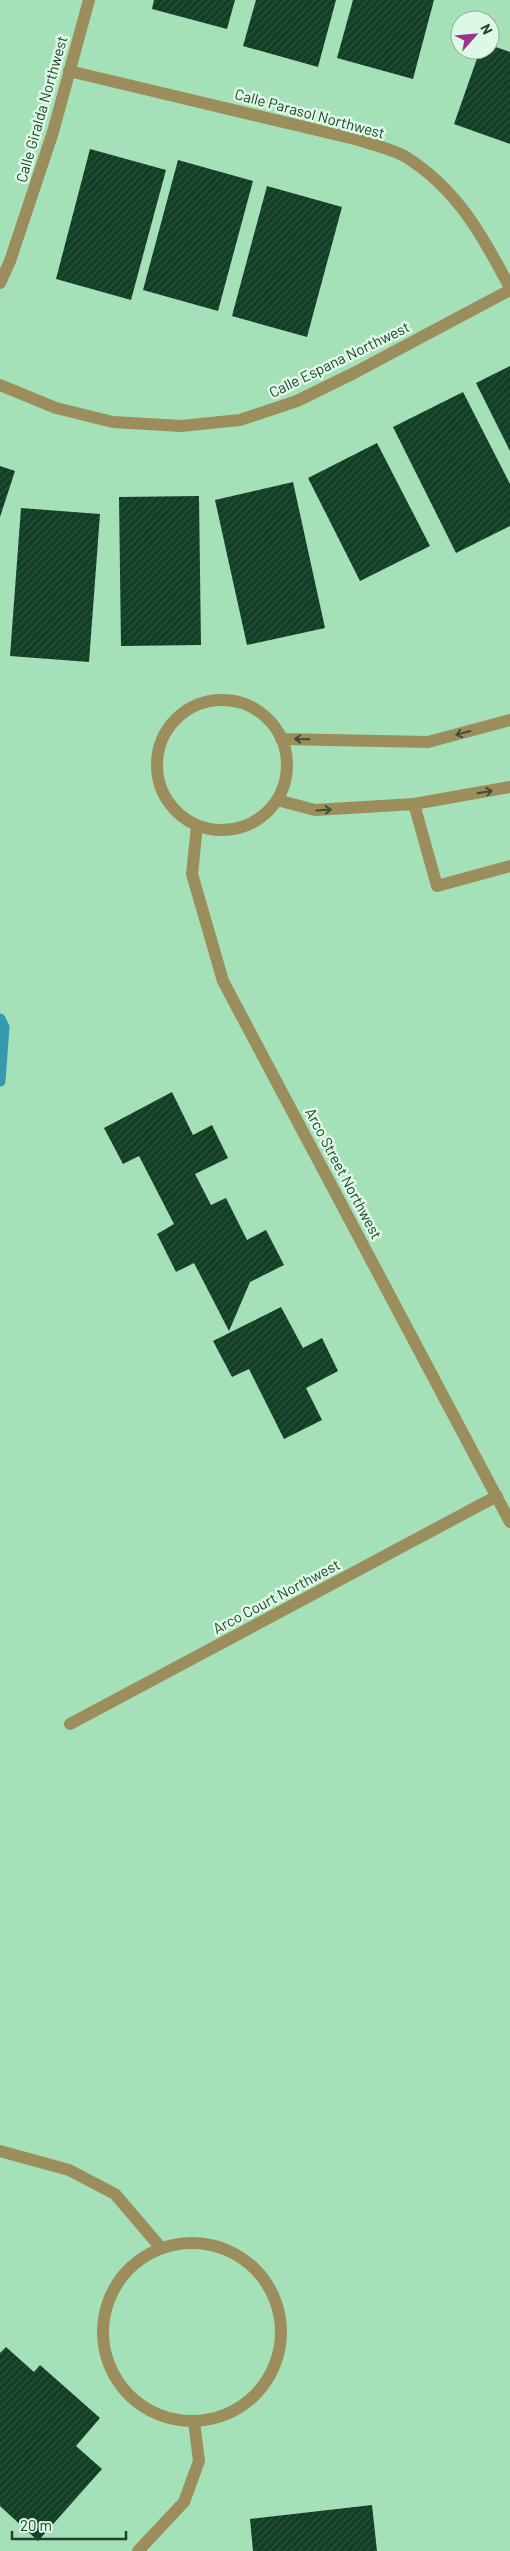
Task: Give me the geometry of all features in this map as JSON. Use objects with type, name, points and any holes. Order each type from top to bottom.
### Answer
[{"type":"street","name":"Calle Giralda Northwest","points":[[0,283],[10,261],[50,142],[89,0]]},
{"type":"street","name":"Calle Parasol Northwest","points":[[69,71],[359,140],[405,157],[445,188],[478,228],[510,289]]},
{"type":"street","name":"Calle Espana Northwest","points":[[0,385],[56,408],[113,422],[181,426],[240,420],[297,401],[346,377],[510,289]]},
{"type":"street","points":[[212,700],[233,700],[259,712],[270,721],[281,739],[286,759],[285,780],[277,800],[262,816],[242,827],[220,830],[198,826],[180,814],[166,798],[158,778],[157,757],[163,737],[174,719],[191,706],[212,700]]},
{"type":"street","points":[[281,739],[428,742],[510,720]]},
{"type":"street","points":[[277,800],[315,810],[414,804],[510,787]]},
{"type":"street","points":[[414,804],[437,886],[510,866]]},
{"type":"street","name":"Arco Street Northwest","points":[[198,826],[192,874],[223,981],[510,1522]]},
{"type":"street","name":"Arco Court Northwest","points":[[70,1724],[497,1496]]},
{"type":"street","points":[[0,2151],[69,2170],[115,2194],[161,2248]]},
{"type":"street","points":[[191,2242],[221,2248],[249,2263],[269,2286],[281,2324],[279,2354],[271,2375],[252,2399],[226,2415],[194,2422],[164,2417],[136,2402],[114,2375],[104,2345],[105,2314],[115,2288],[134,2264],[161,2248],[191,2242]]},
{"type":"street","points":[[138,2551],[184,2502],[199,2461],[194,2422]]},
{"type":"building","points":[[154,0],[235,0],[227,29],[152,9]]},
{"type":"building","points":[[256,0],[336,0],[318,67],[243,46]]},
{"type":"building","points":[[353,0],[434,0],[413,79],[337,58]]},
{"type":"building","points":[[500,48],[510,52],[510,144],[454,124],[476,60],[500,60]]},
{"type":"building","points":[[90,149],[166,170],[131,300],[56,279]]},
{"type":"building","points":[[178,160],[253,181],[218,311],[143,290]]},
{"type":"building","points":[[267,186],[342,207],[307,337],[232,316]]},
{"type":"building","points":[[510,366],[510,451],[476,383]]},
{"type":"building","points":[[463,392],[510,484],[510,526],[456,553],[393,427]]},
{"type":"building","points":[[377,443],[430,546],[360,581],[308,478]]},
{"type":"building","points":[[0,466],[15,471],[0,517]]},
{"type":"building","points":[[293,482],[325,628],[247,645],[215,500]]},
{"type":"building","points":[[199,496],[201,645],[121,646],[119,497]]},
{"type":"building","points":[[21,508],[100,514],[89,662],[10,656]]},
{"type":"building","points":[[172,1092],[193,1135],[212,1125],[228,1158],[195,1174],[211,1205],[226,1198],[247,1240],[266,1230],[284,1265],[250,1282],[229,1331],[194,1263],[176,1272],[157,1234],[174,1224],[139,1156],[123,1164],[104,1128]]},
{"type":"building","points":[[281,1307],[303,1348],[322,1338],[338,1371],[306,1388],[322,1420],[284,1439],[249,1369],[232,1377],[213,1341]]},
{"type":"building","points":[[6,2347],[34,2372],[40,2365],[100,2418],[76,2446],[102,2469],[38,2541],[0,2506],[0,2353]]},
{"type":"building","points":[[372,2505],[377,2551],[253,2551],[250,2519]]},
{"type":"waterway","points":[[0,1019],[4,1027],[0,1081]]}]
